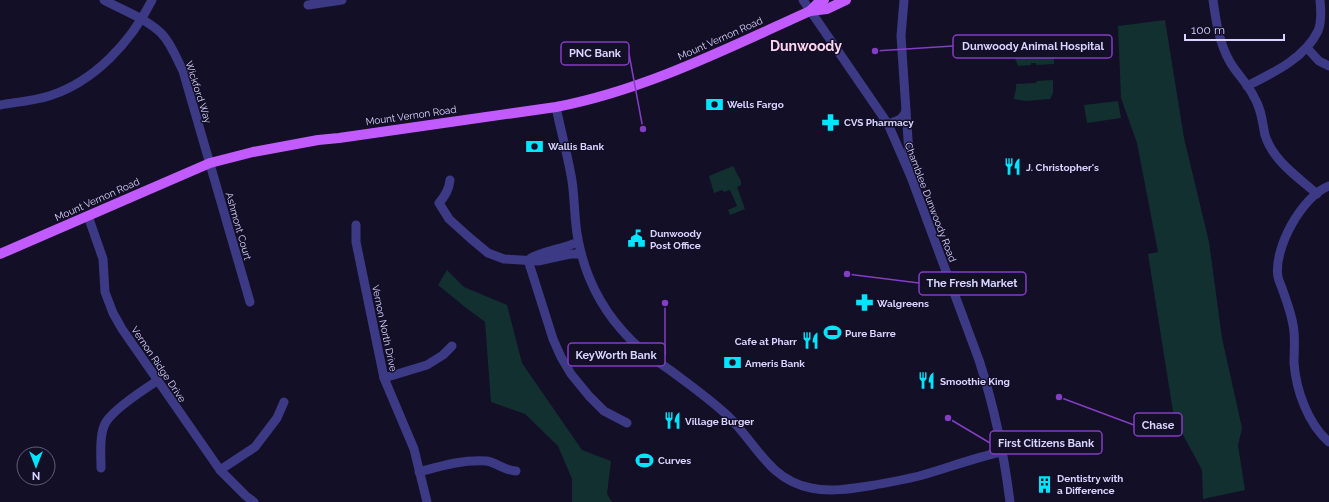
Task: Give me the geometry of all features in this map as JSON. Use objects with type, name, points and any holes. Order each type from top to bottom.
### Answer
[{"type":"main road","name":"Mount Vernon Road","points":[[0,254],[88,216],[208,160],[318,140],[577,103],[647,82],[699,61],[810,11],[819,2],[824,0]]},
{"type":"main road","points":[[810,11],[827,9],[846,0]]},
{"type":"street","name":"Wickford Way","points":[[104,0],[141,19],[162,34],[183,71],[208,160]]},
{"type":"street","points":[[0,105],[47,96],[68,88],[98,69],[122,46],[152,0]]},
{"type":"street","points":[[308,5],[342,0]]},
{"type":"street","name":"Chamblee Dunwoody Road","points":[[802,0],[888,124],[911,177],[979,360],[991,399],[1010,502]]},
{"type":"street","points":[[904,0],[901,36],[911,177]]},
{"type":"street","points":[[1213,0],[1218,30],[1223,47],[1230,62],[1259,106],[1265,134],[1270,146],[1280,162],[1317,194]]},
{"type":"street","points":[[1247,86],[1268,76],[1308,48],[1318,30],[1321,12],[1320,0]]},
{"type":"street","points":[[1308,48],[1319,61],[1329,66]]},
{"type":"street","points":[[556,107],[572,180],[578,242],[587,272],[600,300],[614,321],[641,349],[714,404],[731,419],[764,461],[783,477],[812,488],[825,490],[861,487],[917,476],[1001,452]]},
{"type":"street","points":[[888,124],[900,120],[905,115],[906,111]]},
{"type":"street","name":"Ashmont Court","points":[[208,160],[250,302]]},
{"type":"street","points":[[450,180],[446,195],[439,203],[449,218],[488,253],[504,258],[538,261],[570,254],[581,254]]},
{"type":"street","points":[[1329,186],[1322,189],[1303,208],[1284,239],[1279,258],[1278,277],[1292,317],[1295,333],[1294,364],[1302,401],[1317,430],[1329,442]]},
{"type":"street","name":"Vernon Ridge Drive","points":[[88,216],[103,259],[105,292],[113,313],[122,329],[220,470],[254,502]]},
{"type":"street","name":"Vernon North Drive","points":[[356,225],[356,242],[384,378],[414,449],[427,502]]},
{"type":"street","points":[[528,260],[543,253],[578,242]]},
{"type":"street","points":[[528,260],[553,339],[561,358],[571,374],[589,396],[604,411],[627,423]]},
{"type":"street","points":[[384,378],[428,365],[443,355],[452,346]]},
{"type":"street","points":[[101,468],[102,440],[106,423],[119,408],[157,381]]},
{"type":"street","points":[[220,470],[256,447],[277,418],[284,402]]},
{"type":"street","points":[[419,472],[457,462],[486,461],[499,464],[511,471],[516,471]]},
{"type":"green space","points":[[1165,20],[1184,138],[1209,242],[1222,338],[1242,428],[1238,445],[1245,490],[1203,499],[1202,470],[1174,418],[1148,254],[1158,252],[1137,143],[1121,98],[1118,26]]},
{"type":"green space","points":[[1014,51],[1050,51],[1054,57],[1054,64],[1036,65],[1036,63],[1031,63],[1031,65],[1018,66],[1014,56]]},
{"type":"green space","points":[[1053,80],[1053,93],[1050,99],[1026,101],[1014,99],[1016,84]]},
{"type":"green space","points":[[1118,101],[1121,118],[1087,123],[1084,105]]},
{"type":"green space","points":[[733,166],[741,181],[741,185],[737,187],[745,209],[730,215],[728,210],[737,206],[730,190],[724,192],[722,190],[714,193],[709,176]]},
{"type":"green space","points":[[447,270],[464,287],[507,305],[522,363],[582,450],[611,461],[607,494],[612,502],[572,502],[572,479],[558,446],[525,414],[491,402],[485,322],[438,285]]},
{"type":"place","name":"Dunwoody Animal Hospital","points":[[875,51]]},
{"type":"place","name":"Wells Fargo","points":[[714,104]]},
{"type":"place","name":"CVS Pharmacy","points":[[831,122]]},
{"type":"place","name":"PNC Bank","points":[[643,129]]},
{"type":"place","name":"Wallis Bank","points":[[535,146]]},
{"type":"place","name":"J. Christopher's","points":[[1013,167]]},
{"type":"place","name":"Dunwoody Post Office","points":[[637,239]]},
{"type":"place","name":"The Fresh Market","points":[[847,274]]},
{"type":"place","name":"KeyWorth Bank","points":[[665,303]]},
{"type":"place","name":"Walgreens","points":[[864,303]]},
{"type":"place","name":"Pure Barre","points":[[832,333]]},
{"type":"place","name":"Cafe at Pharr","points":[[810,341]]},
{"type":"place","name":"Ameris Bank","points":[[732,363]]},
{"type":"place","name":"Smoothie King","points":[[927,381]]},
{"type":"place","name":"Chase","points":[[1059,397]]},
{"type":"place","name":"First Citizens Bank","points":[[948,418]]},
{"type":"place","name":"Village Burger","points":[[672,421]]},
{"type":"place","name":"Curves","points":[[645,460]]},
{"type":"place","name":"Dentistry with a Difference","points":[[1044,484]]},
{"type":"district","name":"Dunwoody","points":[[806,46]]}]
